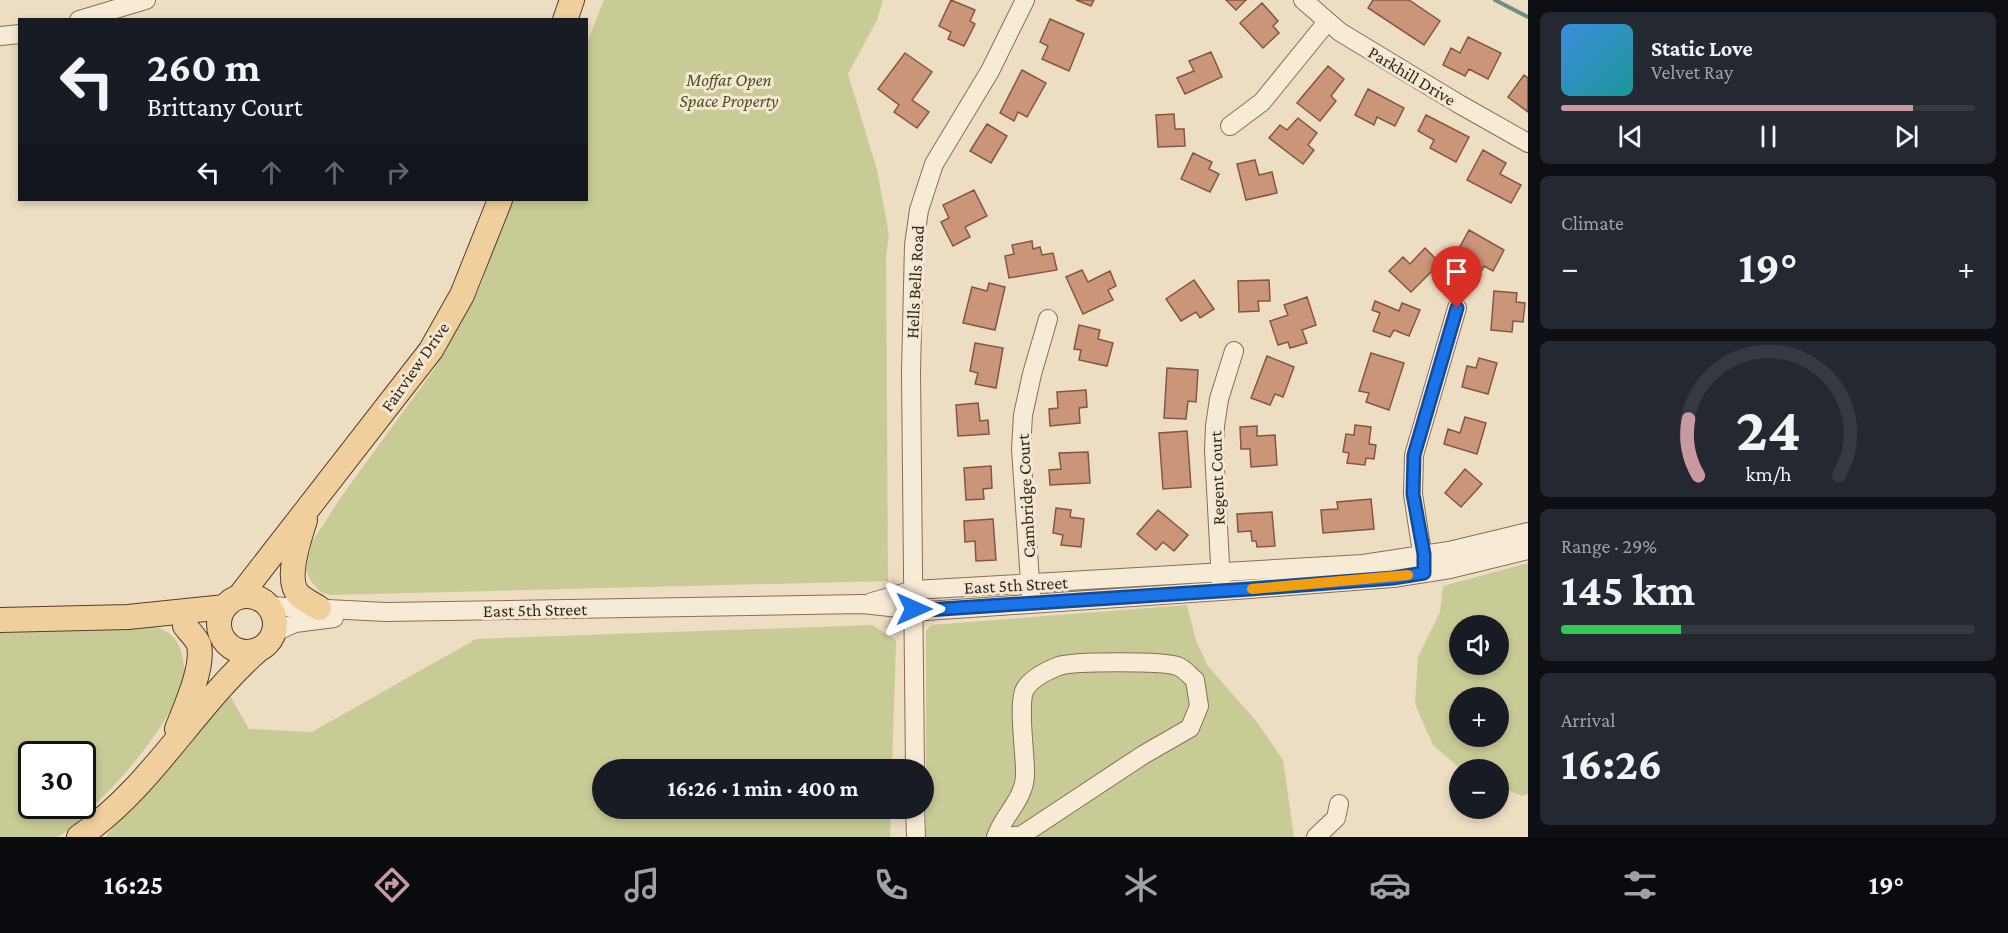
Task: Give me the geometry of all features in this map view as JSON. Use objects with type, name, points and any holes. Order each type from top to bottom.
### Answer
[{"type":"main road","points":[[566,18],[572,0]]},
{"type":"main road","name":"Fairview Drive","points":[[232,602],[384,412],[442,333],[462,295],[500,201]]},
{"type":"main road","points":[[305,511],[296,549],[292,581],[297,594],[319,609]]},
{"type":"main road","name":"Fairview Drive","points":[[267,604],[273,578],[305,511]]},
{"type":"main road","points":[[0,620],[128,617],[255,597],[267,604],[275,616],[275,632],[270,641],[231,675],[158,764],[98,824],[80,837]]},
{"type":"main road","points":[[175,741],[224,640],[219,622],[232,602]]},
{"type":"main road","points":[[128,617],[206,629],[242,652],[257,651]]},
{"type":"main road","points":[[175,741],[199,663],[199,644],[185,626]]},
{"type":"street","points":[[86,18],[146,0]]},
{"type":"street","name":"Hells Bells Road","points":[[915,759],[911,372],[914,246],[919,210],[934,164],[990,70],[1025,0]]},
{"type":"street","name":"Parkhill Drive","points":[[1303,0],[1327,22],[1381,58],[1528,143]]},
{"type":"street","points":[[1230,126],[1262,102],[1327,22]]},
{"type":"street","points":[[0,36],[18,34]]},
{"type":"street","points":[[1424,573],[1424,554],[1413,494],[1414,455],[1457,308]]},
{"type":"street","name":"Cambridge Court","points":[[1031,603],[1021,449],[1023,415],[1048,319]]},
{"type":"street","name":"Regent Court","points":[[1221,581],[1214,450],[1215,426],[1219,399],[1234,351]]},
{"type":"street","name":"East 5th Street","points":[[267,604],[386,612],[863,604],[926,610],[1031,603],[1364,564],[1449,551],[1528,532]]},
{"type":"street","name":"East 5th Street","points":[[863,604],[914,590],[1030,584],[1393,578],[1450,569],[1528,550]]},
{"type":"street","name":"East 5th Street","points":[[275,632],[304,621],[386,612]]},
{"type":"street","points":[[996,837],[999,828],[1019,797],[1025,779],[1022,714],[1024,691],[1037,676],[1061,665],[1124,662],[1178,666],[1195,680],[1200,705],[1190,728],[1143,755],[1022,835],[1006,837]]},
{"type":"street","points":[[1316,837],[1336,818],[1339,804]]},
{"type":"street","points":[[915,819],[916,837]]},
{"type":"green space","name":"Moffat Open Space Property","points":[[604,0],[883,0],[877,20],[848,74],[877,170],[889,234],[886,257],[888,581],[330,595],[320,592],[311,581],[306,570],[312,542],[341,497],[435,368],[480,287],[511,201],[588,201],[588,40]]},
{"type":"green space","points":[[1528,563],[1528,794],[1522,796],[1509,790],[1509,759],[1449,759],[1433,745],[1415,704],[1418,657],[1440,612],[1443,586]]},
{"type":"green space","points":[[1187,605],[1196,641],[1208,666],[1256,721],[1283,760],[1294,837],[926,837],[926,819],[934,819],[934,759],[926,759],[926,631],[931,625]]},
{"type":"green space","points":[[872,625],[896,640],[892,759],[592,759],[592,819],[891,819],[890,837],[105,837],[229,694],[249,729],[312,732],[476,639]]},
{"type":"green space","points":[[153,626],[172,636],[179,646],[184,667],[191,669],[171,710],[132,765],[96,804],[96,741],[18,741],[18,819],[80,819],[56,837],[0,837],[0,629]]},
{"type":"building","points":[[951,0],[975,10],[970,21],[975,24],[964,46],[948,39],[951,32],[939,26]]},
{"type":"building","points":[[1076,0],[1094,0],[1091,6]]},
{"type":"building","points":[[1226,0],[1246,0],[1236,10]]},
{"type":"building","points":[[1373,0],[1409,0],[1440,21],[1424,45],[1368,8]]},
{"type":"building","points":[[1262,3],[1278,21],[1273,26],[1279,33],[1263,48],[1240,23]]},
{"type":"building","points":[[1050,19],[1084,34],[1069,71],[1042,59],[1048,46],[1040,42]]},
{"type":"building","points":[[1468,37],[1501,53],[1488,79],[1469,69],[1465,76],[1443,65],[1451,48],[1460,53]]},
{"type":"building","points":[[1211,52],[1222,77],[1185,94],[1177,78],[1194,71],[1189,61]]},
{"type":"building","points":[[905,53],[932,72],[912,100],[929,112],[917,128],[894,112],[899,105],[878,89]]},
{"type":"building","points":[[1328,66],[1344,79],[1331,96],[1336,101],[1320,121],[1297,103]]},
{"type":"building","points":[[1022,70],[1046,83],[1027,117],[1018,112],[1014,121],[1000,113]]},
{"type":"building","points":[[1524,75],[1528,78],[1528,112],[1508,97]]},
{"type":"building","points":[[1368,89],[1404,108],[1395,126],[1377,117],[1374,125],[1355,115]]},
{"type":"building","points":[[1174,114],[1175,129],[1184,129],[1185,146],[1158,147],[1156,115]]},
{"type":"building","points":[[1426,115],[1469,137],[1456,162],[1430,148],[1434,140],[1418,131]]},
{"type":"building","points":[[1298,118],[1317,133],[1308,145],[1314,150],[1303,164],[1269,138],[1280,125],[1287,130]]},
{"type":"building","points":[[987,124],[1007,136],[991,163],[970,151]]},
{"type":"building","points":[[1483,150],[1506,163],[1500,174],[1521,185],[1511,203],[1467,180]]},
{"type":"building","points":[[1193,153],[1212,162],[1209,169],[1219,174],[1210,192],[1181,179]]},
{"type":"building","points":[[1255,160],[1259,175],[1272,172],[1277,193],[1246,200],[1237,164]]},
{"type":"building","points":[[974,190],[987,216],[965,227],[970,237],[953,246],[941,222],[949,218],[943,205]]},
{"type":"building","points":[[1469,230],[1504,250],[1493,271],[1484,266],[1481,272],[1471,267],[1467,274],[1450,265]]},
{"type":"building","points":[[1032,241],[1033,249],[1040,247],[1042,255],[1053,253],[1057,270],[1009,278],[1005,256],[1014,254],[1012,245]]},
{"type":"building","points":[[1425,248],[1440,263],[1411,292],[1389,271],[1403,257],[1410,264]]},
{"type":"building","points":[[1082,270],[1088,282],[1110,271],[1116,286],[1108,290],[1113,300],[1083,314],[1066,277]]},
{"type":"building","points":[[1194,280],[1214,309],[1200,318],[1196,312],[1181,321],[1166,299]]},
{"type":"building","points":[[1269,280],[1270,301],[1258,301],[1259,311],[1239,312],[1238,281]]},
{"type":"building","points":[[989,283],[1005,287],[995,330],[963,323],[972,287],[987,291]]},
{"type":"building","points":[[1494,291],[1517,293],[1516,302],[1525,303],[1523,322],[1513,321],[1512,332],[1491,330]]},
{"type":"building","points":[[1307,297],[1316,325],[1302,330],[1307,343],[1290,348],[1288,342],[1278,345],[1270,321],[1288,315],[1284,305]]},
{"type":"building","points":[[1375,301],[1399,311],[1402,303],[1420,310],[1409,336],[1394,330],[1390,337],[1373,331],[1380,313],[1372,310]]},
{"type":"building","points":[[1079,325],[1100,330],[1098,339],[1113,343],[1107,366],[1079,360],[1081,350],[1074,349]]},
{"type":"building","points":[[975,343],[1003,348],[996,388],[975,384],[978,373],[970,371]]},
{"type":"building","points":[[1371,353],[1404,363],[1389,410],[1366,402],[1369,393],[1359,391]]},
{"type":"building","points":[[1267,356],[1294,367],[1283,397],[1275,394],[1270,405],[1251,398]]},
{"type":"building","points":[[1479,358],[1497,363],[1488,394],[1462,387],[1467,366],[1476,368]]},
{"type":"building","points":[[1167,368],[1198,370],[1196,402],[1188,401],[1186,419],[1164,418]]},
{"type":"building","points":[[1086,390],[1087,407],[1079,408],[1080,423],[1050,426],[1049,409],[1058,408],[1057,392]]},
{"type":"building","points":[[978,403],[980,421],[988,420],[989,434],[958,436],[956,405]]},
{"type":"building","points":[[1465,417],[1486,423],[1477,454],[1444,444],[1448,429],[1460,433]]},
{"type":"building","points":[[1355,425],[1371,427],[1369,444],[1376,445],[1374,459],[1366,458],[1365,465],[1347,463],[1349,453],[1343,452],[1346,434],[1354,435]]},
{"type":"building","points":[[1257,426],[1257,436],[1275,435],[1277,465],[1251,467],[1250,449],[1241,449],[1240,427]]},
{"type":"building","points":[[1187,431],[1191,487],[1163,489],[1159,433]]},
{"type":"building","points":[[1088,452],[1090,483],[1050,485],[1049,470],[1061,469],[1059,453]]},
{"type":"building","points":[[991,466],[992,488],[983,489],[984,499],[966,500],[964,468]]},
{"type":"building","points":[[1465,469],[1482,484],[1461,507],[1445,493]]},
{"type":"building","points":[[1371,499],[1374,529],[1323,533],[1321,510],[1338,509],[1337,502]]},
{"type":"building","points":[[1056,508],[1071,510],[1070,517],[1084,519],[1081,547],[1061,545],[1063,535],[1053,533]]},
{"type":"building","points":[[1158,510],[1188,535],[1174,551],[1163,542],[1156,550],[1137,534]]},
{"type":"building","points":[[1272,512],[1275,546],[1257,547],[1256,541],[1252,541],[1251,531],[1238,532],[1237,514]]},
{"type":"building","points":[[993,519],[996,560],[976,561],[975,541],[965,542],[964,521]]},
{"type":"waterway","points":[[1495,0],[1528,17]]},
{"type":"slow traffic","points":[[1252,589],[1408,575]]},
{"type":"route","points":[[914,609],[1250,589],[1393,578],[1424,573],[1424,554],[1413,494],[1414,455],[1457,308]]}]
